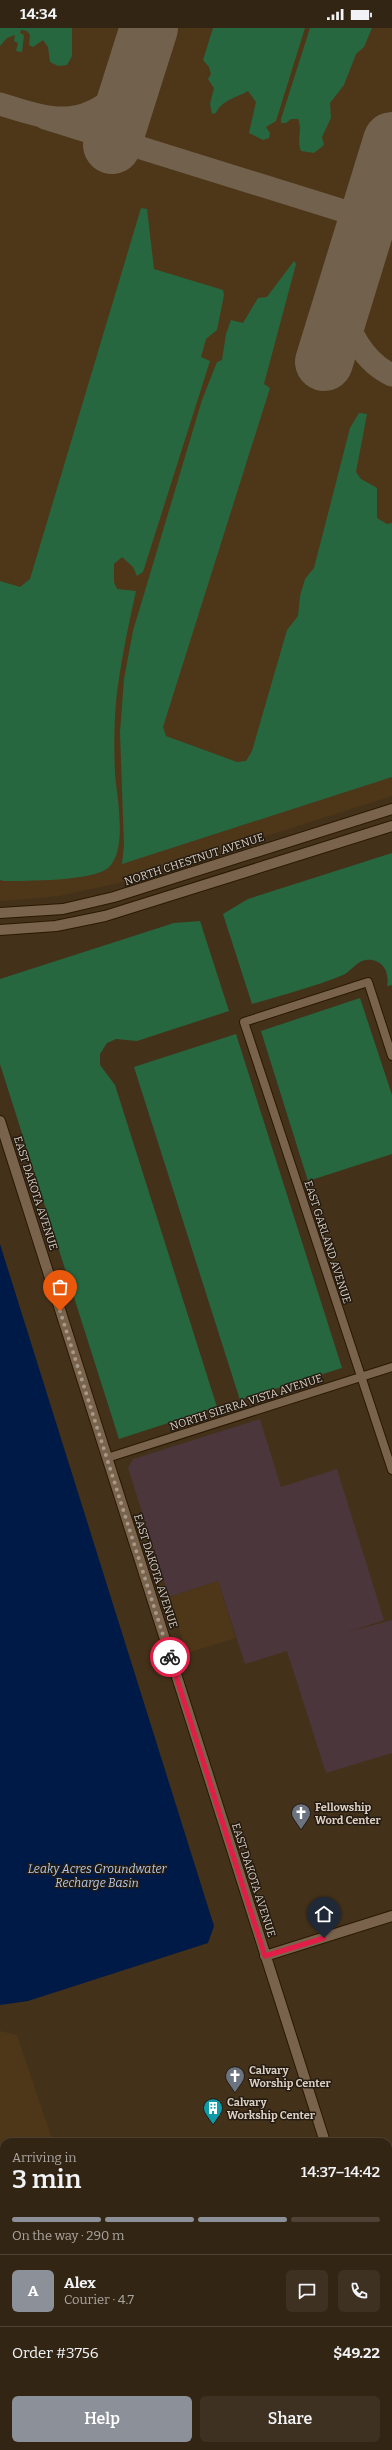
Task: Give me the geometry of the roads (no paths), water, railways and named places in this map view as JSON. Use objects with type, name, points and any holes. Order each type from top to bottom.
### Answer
[{"type":"street","name":"NORTH CHESTNUT AVENUE","points":[[0,914],[79,906],[196,872],[392,809]]},
{"type":"street","points":[[2,930],[56,926],[99,918],[392,826]]},
{"type":"street","points":[[196,872],[201,887]]},
{"type":"street","name":"EAST GARLAND AVENUE","points":[[392,1056],[368,982],[244,1022],[360,1377],[392,1470]]},
{"type":"street","name":"EAST DAKOTA AVENUE","points":[[0,1121],[324,2138]]},
{"type":"street","name":"NORTH SIERRA VISTA AVENUE","points":[[107,1458],[392,1366]]},
{"type":"street","points":[[265,1956],[392,1916]]},
{"type":"water","name":"Leaky Acres Groundwater Recharge Basin","points":[[0,1244],[214,1926],[208,1943],[28,2001],[0,2005]]},
{"type":"place","name":"Fellowship Word Center","points":[[301,1830]]},
{"type":"place","name":"Calvary Worship Center","points":[[235,2093]]},
{"type":"place","name":"Calvary Workship Center","points":[[213,2125]]}]
